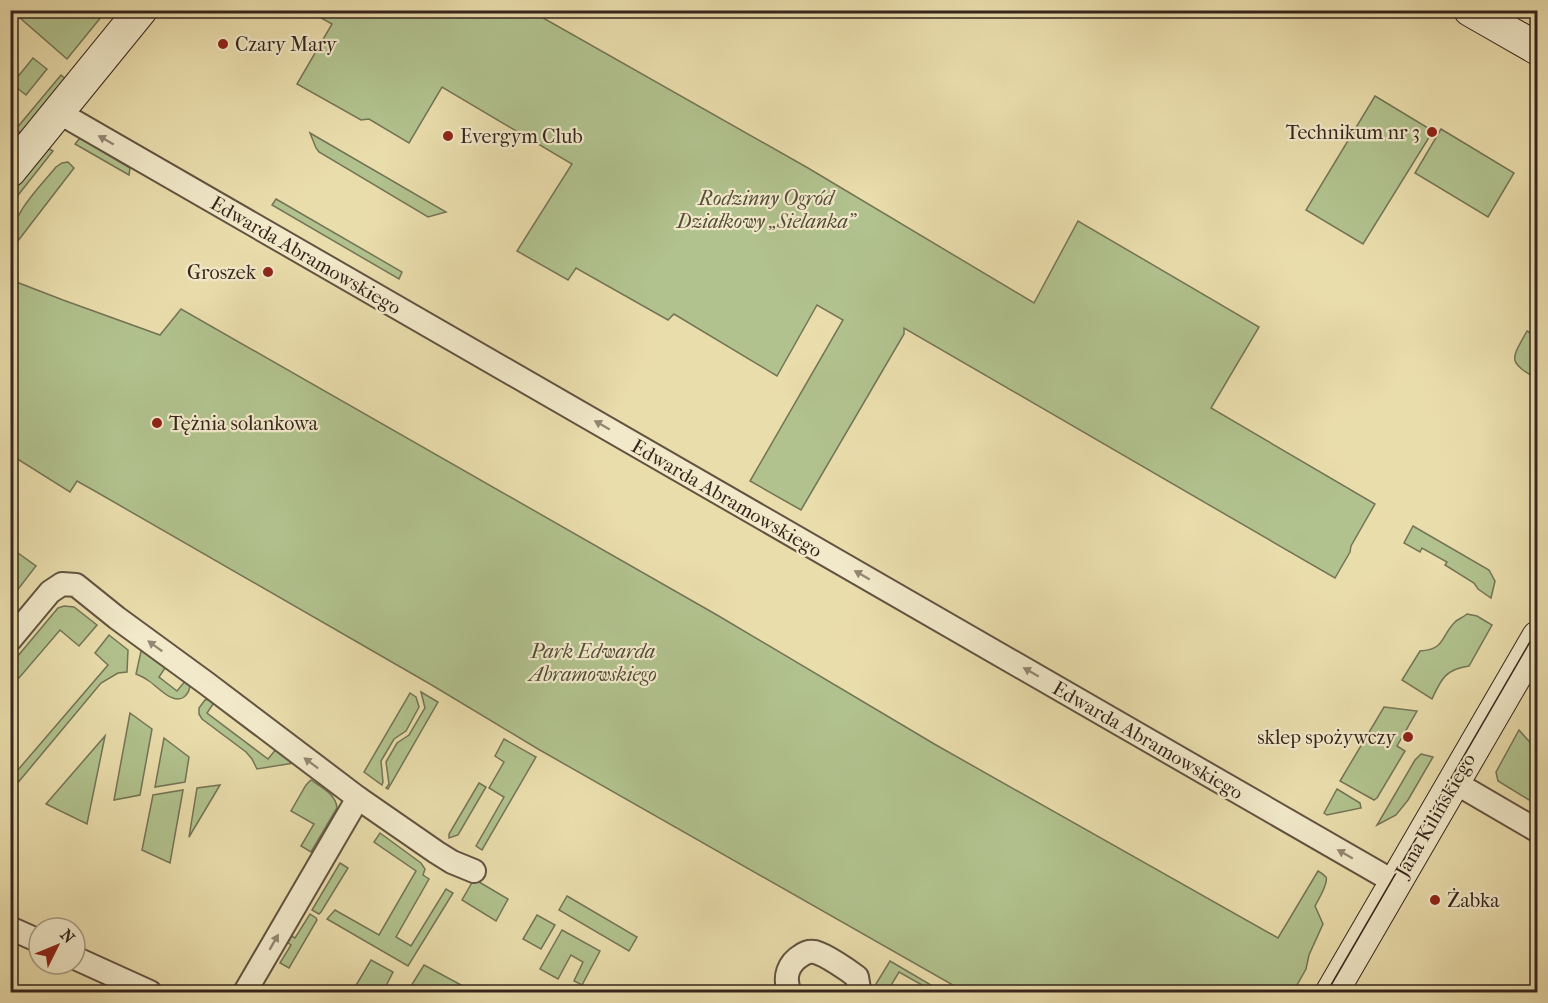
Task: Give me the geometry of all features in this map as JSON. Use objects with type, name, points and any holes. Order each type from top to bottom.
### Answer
[{"type":"street","points":[[10,171],[141,10]]},
{"type":"street","points":[[1470,10],[1538,49]]},
{"type":"street","name":"Edwarda Abramowskiego","points":[[58,112],[1396,883]]},
{"type":"street","points":[[10,639],[50,592],[62,584],[76,585],[358,798],[436,852],[474,871]]},
{"type":"street","name":"Jana Kilińskiego","points":[[1332,993],[1538,637]]},
{"type":"street","points":[[1454,783],[1538,831]]},
{"type":"street","points":[[244,993],[358,798]]},
{"type":"street","points":[[10,928],[27,936]]},
{"type":"street","points":[[790,993],[787,981],[788,970],[795,960],[809,951],[819,954],[857,977],[859,989],[857,993]]},
{"type":"street","points":[[87,964],[150,993]]},
{"type":"green space","points":[[12,11],[66,11],[71,14],[75,11],[106,11],[67,59]]},
{"type":"green space","name":"Rodzinny Ogród Działkowy „Sielanka”","points":[[309,11],[531,11],[808,168],[1034,303],[1078,221],[1259,327],[1211,408],[1375,504],[1335,578],[904,328],[904,334],[801,510],[750,481],[843,320],[817,305],[777,376],[674,314],[668,320],[576,268],[568,280],[517,251],[572,164],[442,87],[409,143],[369,119],[361,120],[297,84],[332,24]]},
{"type":"green space","points":[[33,58],[47,69],[26,95],[12,84]]},
{"type":"green space","points":[[61,75],[67,80],[23,135],[16,129]]},
{"type":"green space","points":[[1375,96],[1433,131],[1363,244],[1306,210]]},
{"type":"green space","points":[[1441,129],[1514,173],[1488,217],[1415,173]]},
{"type":"green space","points":[[310,133],[446,212],[428,217],[319,152]]},
{"type":"green space","points":[[80,138],[130,168],[129,175],[75,144]]},
{"type":"green space","points":[[46,147],[53,151],[11,204],[11,191]]},
{"type":"green space","points":[[68,162],[74,168],[14,246],[11,242],[12,232],[21,212],[56,167]]},
{"type":"green space","points":[[276,199],[402,272],[399,279],[272,205]]},
{"type":"green space","name":"Park Edwarda Abramowskiego","points":[[11,276],[19,283],[160,335],[181,309],[717,615],[936,745],[1278,938],[1318,871],[1327,880],[1315,906],[1323,924],[1309,955],[1306,969],[1293,992],[1229,992],[1213,986],[1209,992],[965,992],[538,749],[430,684],[77,481],[70,492],[16,458],[11,465]]},
{"type":"green space","points":[[1527,331],[1537,337],[1537,379],[1516,364],[1515,354]]},
{"type":"green space","points":[[1413,526],[1489,570],[1495,581],[1491,598],[1478,589],[1474,583],[1445,565],[1447,562],[1422,548],[1420,552],[1404,543]]},
{"type":"green space","points":[[18,553],[36,566],[12,597],[10,595],[11,564]]},
{"type":"green space","points":[[74,607],[97,625],[79,646],[60,630],[19,678],[11,670],[17,657],[58,608]]},
{"type":"green space","points":[[1467,614],[1477,616],[1492,625],[1469,666],[1461,667],[1445,676],[1432,699],[1402,680],[1420,651],[1439,645],[1450,627]]},
{"type":"green space","points":[[109,635],[128,650],[127,672],[118,673],[101,683],[11,791],[11,778],[108,665],[95,653]]},
{"type":"green space","points":[[142,647],[167,665],[159,677],[177,691],[186,680],[190,684],[189,691],[184,697],[175,699],[170,697],[136,674]]},
{"type":"green space","points":[[421,692],[438,702],[388,789],[386,788],[389,784],[386,762],[397,743],[409,735],[425,708]]},
{"type":"green space","points":[[410,693],[416,697],[419,707],[406,731],[394,739],[381,761],[382,785],[364,772]]},
{"type":"green space","points":[[205,700],[215,701],[207,713],[268,759],[277,748],[294,763],[257,769],[246,752],[202,719],[199,708]]},
{"type":"green space","points":[[1384,707],[1417,711],[1397,746],[1405,751],[1374,800],[1340,781]]},
{"type":"green space","points":[[130,713],[152,729],[140,795],[114,800]]},
{"type":"green space","points":[[1519,730],[1537,750],[1534,765],[1538,767],[1537,798],[1534,803],[1498,781],[1496,772]]},
{"type":"green space","points":[[105,736],[87,824],[46,804]]},
{"type":"green space","points":[[164,738],[189,757],[185,782],[155,787]]},
{"type":"green space","points":[[504,739],[536,757],[482,850],[476,846],[504,797],[489,788],[504,762],[495,756]]},
{"type":"green space","points":[[1421,754],[1433,757],[1408,800],[1396,815],[1377,825],[1415,760]]},
{"type":"green space","points":[[311,780],[331,795],[337,808],[311,852],[301,846],[314,824],[291,811]]},
{"type":"green space","points":[[479,783],[486,787],[458,835],[449,838],[449,834]]},
{"type":"green space","points":[[220,785],[189,837],[197,788]]},
{"type":"green space","points":[[1337,789],[1360,803],[1361,808],[1327,815],[1324,813]]},
{"type":"green space","points":[[183,790],[170,863],[142,850],[153,795]]},
{"type":"green space","points":[[380,833],[421,863],[425,869],[423,875],[429,879],[396,937],[411,946],[446,889],[453,893],[408,966],[327,919],[335,910],[379,935],[416,871],[374,842]]},
{"type":"green space","points":[[340,863],[348,868],[319,914],[312,910]]},
{"type":"green space","points":[[474,879],[508,899],[496,921],[462,900]]},
{"type":"green space","points":[[567,896],[637,937],[629,951],[559,910]]},
{"type":"green space","points":[[310,914],[317,920],[289,968],[280,963],[291,945],[285,941],[288,934],[295,938]]},
{"type":"green space","points":[[537,915],[555,925],[541,949],[523,939]]},
{"type":"green space","points":[[562,930],[600,951],[582,985],[574,981],[583,962],[571,955],[558,979],[540,969]]},
{"type":"green space","points":[[371,960],[393,972],[385,988],[393,992],[352,992]]},
{"type":"green space","points":[[890,961],[931,985],[929,989],[899,972],[887,992],[871,992]]},
{"type":"green space","points":[[424,965],[474,992],[422,992],[411,986]]},
{"type":"tram line","points":[[1327,992],[1538,628]]},
{"type":"place","name":"Czary Mary","points":[[223,44]]},
{"type":"place","name":"Technikum nr 3","points":[[1432,132]]},
{"type":"place","name":"Evergym Club","points":[[448,136]]},
{"type":"place","name":"Groszek","points":[[268,272]]},
{"type":"place","name":"Tężnia solankowa","points":[[157,423]]},
{"type":"place","name":"sklep spożywczy","points":[[1408,737]]},
{"type":"place","name":"Żabka","points":[[1435,900]]}]
